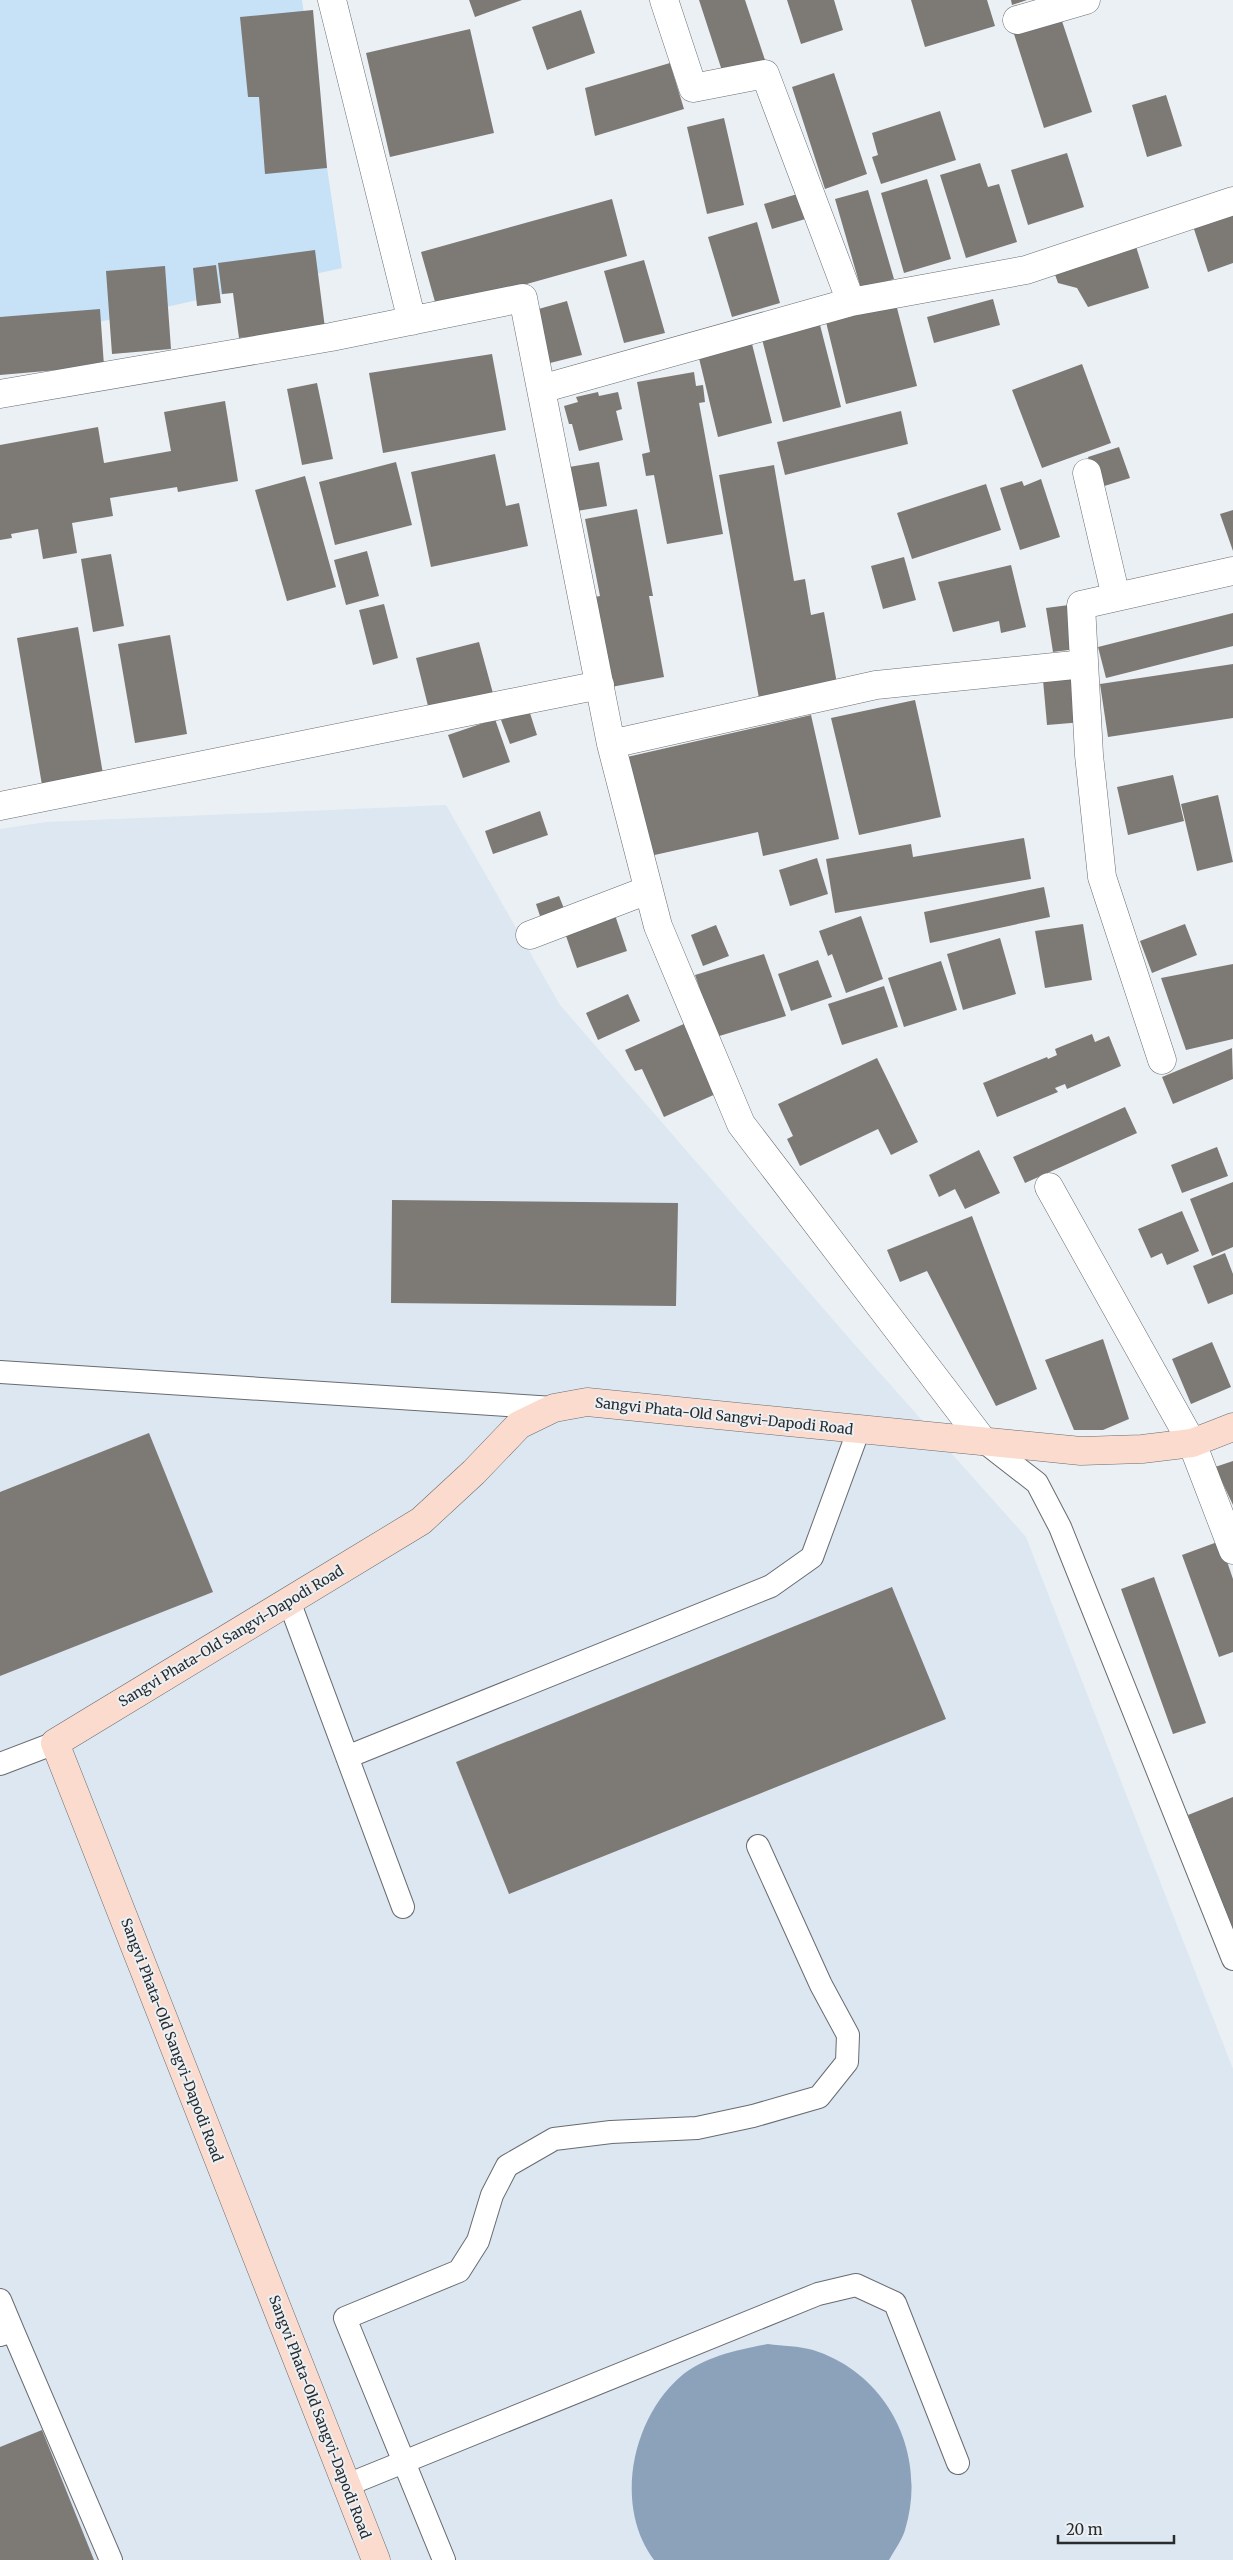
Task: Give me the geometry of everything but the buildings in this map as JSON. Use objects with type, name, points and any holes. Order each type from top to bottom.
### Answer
[{"type":"main road","name":"Sangvi Phata-Old Sangvi-Dapodi Road","points":[[376,2560],[55,1743],[421,1521],[474,1472],[519,1425],[554,1408],[587,1402],[1081,1451],[1142,1449],[1192,1443],[1233,1427]]},
{"type":"street","points":[[332,0],[412,321]]},
{"type":"street","points":[[664,0],[693,88],[765,74],[851,302]]},
{"type":"street","points":[[1017,20],[1086,0]]},
{"type":"street","points":[[542,390],[851,302],[1026,270],[1233,202]]},
{"type":"street","points":[[0,394],[331,338],[523,298],[611,744],[658,926],[741,1124],[982,1441]]},
{"type":"street","points":[[1087,473],[1116,597]]},
{"type":"street","points":[[1162,1060],[1102,877],[1089,755],[1081,605],[1233,571]]},
{"type":"street","points":[[611,744],[876,685],[1084,664]]},
{"type":"street","points":[[0,806],[600,685]]},
{"type":"street","points":[[530,935],[648,890]]},
{"type":"street","points":[[1049,1187],[1192,1443],[1233,1550]]},
{"type":"lane","points":[[0,1372],[554,1408]]},
{"type":"lane","points":[[347,1757],[770,1586],[812,1557],[859,1429]]},
{"type":"lane","points":[[982,1441],[1037,1483],[1060,1527],[1233,1960]]},
{"type":"lane","points":[[289,1601],[403,1906]]},
{"type":"lane","points":[[0,1764],[55,1743]]},
{"type":"lane","points":[[444,2560],[345,2318],[459,2271],[478,2241],[492,2195],[508,2166],[554,2139],[611,2132],[698,2128],[753,2116],[819,2098],[847,2062],[848,2035],[821,1985],[758,1846]]},
{"type":"lane","points":[[347,2485],[818,2294],[856,2286],[895,2303],[958,2463]]},
{"type":"lane","points":[[0,2300],[6,2333],[111,2560]]},
{"type":"shaded area","points":[[0,0],[302,0],[342,268],[0,344]]},
{"type":"shaded area","points":[[446,805],[560,1005],[855,1345],[1026,1537],[1233,2069],[1233,2560],[0,2560],[0,829],[46,822]]},
{"type":"shaded area","points":[[768,2344],[813,2350],[840,2362],[863,2378],[882,2398],[896,2421],[906,2446],[911,2474],[911,2502],[904,2534],[889,2560],[654,2560],[642,2539],[634,2515],[632,2490],[634,2465],[640,2440],[650,2416],[663,2395],[680,2377],[700,2364],[722,2355]]}]
